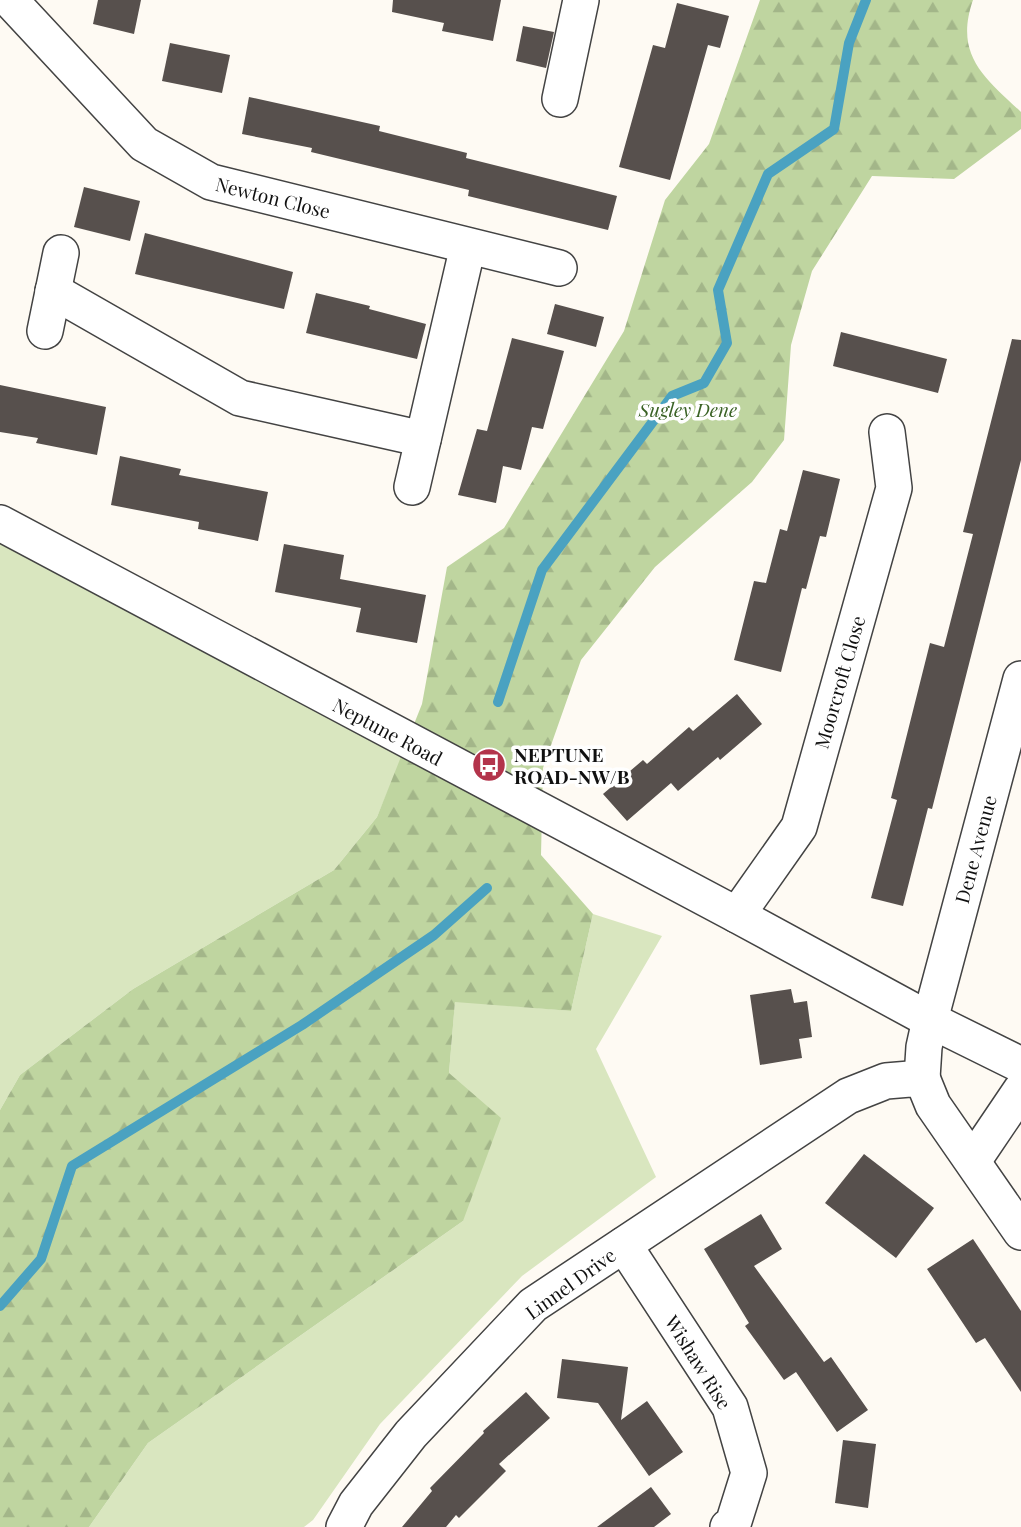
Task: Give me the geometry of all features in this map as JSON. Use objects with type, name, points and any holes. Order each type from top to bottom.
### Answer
[{"type":"street","name":"Newton Close","points":[[10,0],[144,144],[211,182],[559,268]]},
{"type":"street","points":[[560,99],[581,0]]},
{"type":"street","points":[[412,487],[468,246]]},
{"type":"street","points":[[45,331],[61,253]]},
{"type":"street","points":[[53,291],[240,398],[423,439]]},
{"type":"street","name":"Moorcroft Close","points":[[737,915],[799,827],[894,488],[887,432]]},
{"type":"street","name":"Neptune Road","points":[[0,523],[930,1020],[1021,1065]]},
{"type":"street","name":"Dene Avenue","points":[[922,1078],[924,1047],[930,1020],[1021,678]]},
{"type":"street","points":[[922,1078],[933,1105],[1021,1232]]},
{"type":"street","name":"Linnel Drive","points":[[344,1527],[356,1504],[411,1434],[533,1305],[848,1096],[886,1081],[922,1078]]},
{"type":"street","points":[[973,1161],[1021,1090]]},
{"type":"street","name":"Wishaw Rise","points":[[624,1245],[730,1407],[749,1473],[733,1524],[728,1527]]},
{"type":"green space","name":"Sugley Dene","points":[[760,0],[973,0],[968,19],[970,50],[985,76],[1021,112],[1021,129],[954,179],[872,176],[812,271],[791,345],[784,440],[752,482],[655,567],[581,660],[543,768],[541,855],[593,914],[571,1011],[455,1002],[449,1073],[501,1118],[463,1221],[148,1443],[89,1527],[0,1527],[0,1110],[20,1075],[133,989],[334,870],[377,817],[422,704],[447,567],[504,528],[624,331],[665,200],[709,144]]},
{"type":"green space","points":[[0,541],[403,755],[377,817],[334,870],[133,989],[20,1075],[0,1110]]},
{"type":"green space","points":[[593,914],[662,936],[596,1049],[656,1177],[522,1276],[380,1424],[313,1520],[304,1527],[89,1527],[148,1443],[463,1221],[449,1073],[455,1001],[571,1011]]},
{"type":"building","points":[[98,0],[141,0],[134,34],[93,24]]},
{"type":"building","points":[[393,0],[501,0],[493,41],[442,31],[444,23],[392,12]]},
{"type":"building","points":[[677,3],[729,16],[720,48],[708,45],[670,180],[619,167],[653,45],[665,48]]},
{"type":"building","points":[[523,26],[554,32],[546,68],[516,61]]},
{"type":"building","points":[[170,43],[230,55],[222,93],[162,81]]},
{"type":"building","points":[[249,97],[380,126],[379,131],[467,153],[466,158],[617,196],[608,230],[468,196],[469,190],[311,152],[312,148],[242,134]]},
{"type":"building","points":[[84,187],[140,201],[130,241],[74,227]]},
{"type":"building","points":[[145,233],[293,272],[284,309],[135,274]]},
{"type":"building","points":[[316,293],[370,306],[369,309],[426,324],[417,359],[306,333]]},
{"type":"building","points":[[555,304],[604,317],[596,347],[547,334]]},
{"type":"building","points":[[841,332],[947,359],[938,393],[833,366]]},
{"type":"building","points":[[512,338],[564,351],[543,429],[532,427],[521,470],[503,466],[496,503],[458,495],[477,429],[487,431]]},
{"type":"building","points":[[1012,339],[1021,340],[1021,460],[932,809],[928,808],[903,906],[871,898],[897,800],[891,798],[930,643],[944,647],[973,534],[963,532]]},
{"type":"building","points":[[0,385],[106,407],[97,455],[36,443],[38,438],[0,432]]},
{"type":"building","points":[[120,456],[181,469],[179,475],[268,492],[258,541],[198,529],[199,522],[111,505]]},
{"type":"building","points":[[803,470],[840,479],[826,537],[820,536],[806,589],[802,588],[781,672],[734,660],[754,581],[766,583],[780,529],[787,531]]},
{"type":"building","points":[[284,544],[344,555],[340,579],[426,595],[417,643],[356,632],[361,608],[275,592]]},
{"type":"building","points":[[737,694],[762,724],[678,791],[671,783],[627,821],[603,794],[643,760],[647,764],[689,727],[693,731]]},
{"type":"building","points":[[791,989],[794,1003],[807,1001],[812,1037],[799,1039],[802,1058],[760,1065],[750,995]]},
{"type":"building","points":[[864,1154],[934,1208],[896,1258],[825,1203]]},
{"type":"building","points":[[761,1214],[782,1249],[754,1266],[824,1362],[831,1357],[868,1410],[837,1432],[796,1372],[784,1380],[745,1326],[749,1323],[704,1249]]},
{"type":"building","points":[[973,1239],[1021,1311],[1021,1392],[985,1338],[976,1343],[927,1269]]},
{"type":"building","points":[[562,1359],[628,1367],[621,1420],[647,1401],[683,1452],[649,1476],[598,1403],[557,1398]]},
{"type":"building","points":[[526,1392],[550,1418],[499,1464],[506,1471],[459,1518],[456,1515],[446,1527],[402,1527],[432,1491],[430,1488],[483,1431]]},
{"type":"building","points":[[843,1440],[876,1444],[868,1508],[835,1503]]},
{"type":"building","points":[[651,1487],[671,1514],[654,1527],[597,1527]]},
{"type":"waterway","points":[[498,702],[542,570],[672,396],[704,383],[727,343],[718,290],[768,174],[834,129],[849,43],[866,0]]},
{"type":"waterway","points":[[0,1306],[41,1259],[72,1166],[302,1025],[434,935],[487,888]]},
{"type":"place","name":"NEPTUNE ROAD-NW/B","points":[[489,765]]}]
